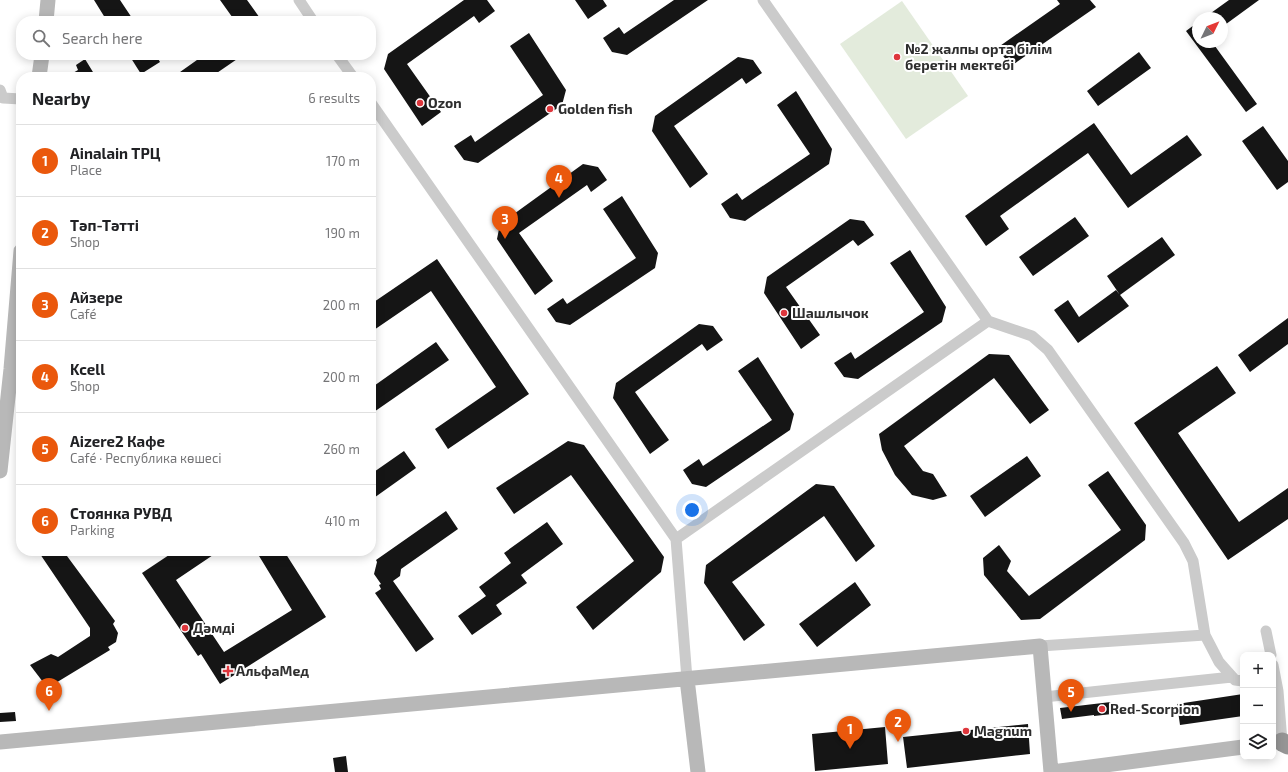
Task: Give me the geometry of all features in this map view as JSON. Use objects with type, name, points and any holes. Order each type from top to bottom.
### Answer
[{"type":"street","points":[[46,16],[48,0]]},
{"type":"street","points":[[299,0],[310,16]]},
{"type":"street","points":[[764,0],[988,321],[1032,336],[1048,350],[1184,543],[1193,561],[1205,635],[1219,662],[1235,680],[1240,681]]},
{"type":"street","points":[[40,72],[41,60]]},
{"type":"street","points":[[341,60],[349,72]]},
{"type":"street","points":[[1,96],[16,98]]},
{"type":"street","points":[[376,110],[676,539],[687,679],[698,772]]},
{"type":"street","points":[[0,471],[16,310]]},
{"type":"street","points":[[676,539],[988,321]]},
{"type":"street","points":[[1266,631],[1270,652]]},
{"type":"street","points":[[0,742],[1040,646],[1205,635]]},
{"type":"street","points":[[1040,646],[1052,772],[1240,747]]},
{"type":"street","points":[[1044,697],[1232,677]]},
{"type":"street","points":[[1276,689],[1283,743]]},
{"type":"green space","points":[[902,1],[968,96],[906,139],[840,44]]},
{"type":"building","points":[[94,0],[120,0],[131,16],[104,16]]},
{"type":"building","points":[[220,0],[247,0],[258,16],[231,16]]},
{"type":"building","points":[[464,0],[487,0],[495,11],[479,23],[474,16],[407,64],[441,112],[422,126],[384,69],[388,54]]},
{"type":"building","points":[[575,0],[603,0],[607,6],[588,19]]},
{"type":"building","points":[[674,0],[708,0],[627,55],[612,52],[603,38],[619,27],[624,34]]},
{"type":"building","points":[[1057,0],[1090,0],[1096,7],[1011,66],[997,48],[1060,4]]},
{"type":"building","points":[[1229,0],[1259,0],[1228,23],[1228,12],[1212,12]]},
{"type":"building","points":[[1192,26],[1192,39],[1186,31]]},
{"type":"building","points":[[529,33],[566,90],[562,105],[478,163],[464,160],[454,146],[471,135],[475,142],[543,95],[510,46]]},
{"type":"building","points":[[1199,48],[1216,48],[1257,104],[1246,112]]},
{"type":"building","points":[[1139,52],[1151,68],[1098,106],[1087,91]]},
{"type":"building","points":[[738,57],[753,60],[762,73],[746,84],[742,78],[674,126],[708,174],[690,188],[652,131],[655,116]]},
{"type":"building","points":[[86,60],[93,72],[75,72],[78,70],[76,65]]},
{"type":"building","points":[[132,60],[159,60],[160,62],[144,72],[140,72]]},
{"type":"building","points":[[197,60],[236,60],[218,72],[180,72]]},
{"type":"building","points":[[796,91],[832,149],[829,164],[745,221],[730,218],[721,204],[737,193],[742,200],[810,154],[777,105]]},
{"type":"building","points":[[1094,123],[1131,175],[1187,135],[1202,155],[1128,208],[1088,153],[1000,216],[1009,229],[986,246],[965,216]]},
{"type":"building","points":[[1263,126],[1288,161],[1288,182],[1277,190],[1242,141]]},
{"type":"building","points":[[583,164],[598,167],[607,180],[591,192],[587,185],[519,233],[553,281],[535,295],[497,239],[500,224]]},
{"type":"building","points":[[622,196],[658,253],[655,268],[570,325],[556,322],[547,309],[563,298],[567,304],[636,258],[603,209]]},
{"type":"building","points":[[1075,217],[1089,236],[1033,276],[1019,257]]},
{"type":"building","points":[[850,219],[864,221],[874,235],[858,246],[853,240],[786,287],[820,335],[801,349],[764,293],[767,277]]},
{"type":"building","points":[[1162,237],[1175,255],[1120,295],[1107,276]]},
{"type":"building","points":[[910,250],[946,307],[942,322],[858,379],[844,377],[834,363],[851,352],[855,359],[924,312],[890,263]]},
{"type":"building","points":[[437,259],[529,394],[448,449],[435,429],[496,387],[431,291],[376,329],[376,301]]},
{"type":"building","points":[[1116,290],[1129,306],[1078,343],[1054,310],[1068,300],[1079,317]]},
{"type":"building","points":[[1288,318],[1288,344],[1250,372],[1238,355]]},
{"type":"building","points":[[699,324],[713,326],[723,340],[707,351],[702,344],[635,392],[669,440],[650,454],[613,398],[616,383]]},
{"type":"building","points":[[436,342],[449,360],[376,411],[376,384]]},
{"type":"building","points":[[989,354],[1009,355],[1049,410],[1030,424],[994,378],[904,446],[923,471],[933,474],[947,496],[933,500],[912,495],[895,475],[882,450],[879,434]]},
{"type":"building","points":[[758,357],[794,414],[790,430],[706,487],[692,484],[683,470],[699,459],[703,466],[772,420],[738,371]]},
{"type":"building","points":[[1217,366],[1236,393],[1178,433],[1239,522],[1288,488],[1288,519],[1228,560],[1134,423]]},
{"type":"building","points":[[568,441],[584,445],[664,557],[661,572],[593,630],[576,607],[634,561],[571,475],[514,514],[496,488]]},
{"type":"building","points":[[404,451],[416,468],[376,496],[376,471]]},
{"type":"building","points":[[1027,456],[1041,476],[985,517],[970,496]]},
{"type":"building","points":[[1108,471],[1146,525],[1145,540],[1040,619],[1021,620],[984,575],[983,558],[999,545],[1011,561],[1007,571],[1029,596],[1121,530],[1088,485]]},
{"type":"building","points":[[816,484],[834,486],[875,546],[856,562],[824,516],[732,582],[765,625],[744,641],[704,583],[706,565]]},
{"type":"building","points":[[446,511],[458,529],[401,569],[400,576],[393,581],[434,639],[416,652],[375,593],[381,589],[379,585],[381,584],[374,574],[377,562],[376,560]]},
{"type":"building","points":[[547,522],[563,544],[521,575],[527,583],[496,605],[502,614],[472,635],[458,616],[486,596],[479,587],[511,563],[504,553]]},
{"type":"building","points":[[41,556],[67,556],[115,621],[113,624],[118,633],[116,642],[108,647],[110,650],[54,684],[43,682],[30,665],[51,654],[58,657],[90,636],[90,628]]},
{"type":"building","points":[[168,556],[212,556],[176,580],[224,652],[292,610],[259,556],[287,556],[326,617],[220,684],[201,654],[198,656],[142,573]]},
{"type":"building","points":[[855,582],[871,605],[817,647],[799,624]]},
{"type":"building","points":[[1240,694],[1240,716],[1180,725],[1177,704]]},
{"type":"building","points":[[1111,702],[1112,714],[1062,719],[1060,708]]},
{"type":"building","points":[[15,712],[16,721],[0,722],[0,713]]},
{"type":"building","points":[[1028,724],[1030,754],[907,768],[903,737]]},
{"type":"building","points":[[885,727],[888,764],[815,771],[812,734]]},
{"type":"building","points":[[346,756],[348,772],[335,772],[333,758]]},
{"type":"place","name":"№2 жалпы орта білім беретін мектебі","points":[[897,57]]},
{"type":"place","name":"Ozon","points":[[420,103]]},
{"type":"place","name":"Golden fish","points":[[550,109]]},
{"type":"place","name":"Kcell","points":[[559,198]]},
{"type":"place","name":"Айзере","points":[[505,239]]},
{"type":"place","name":"Шашлычок","points":[[784,313]]},
{"type":"place","name":"Дәмді","points":[[185,628]]},
{"type":"place","name":"АльфаМед","points":[[228,671]]},
{"type":"place","name":"Red-Scorpion","points":[[1102,709]]},
{"type":"place","name":"Стоянка РУВД","points":[[49,711]]},
{"type":"place","name":"Aizere2 Кафе","points":[[1071,712]]},
{"type":"place","name":"Magnum","points":[[966,731]]},
{"type":"place","name":"Тәп-Тәтті","points":[[898,742]]},
{"type":"place","name":"Ainalain ТРЦ","points":[[850,749]]}]
